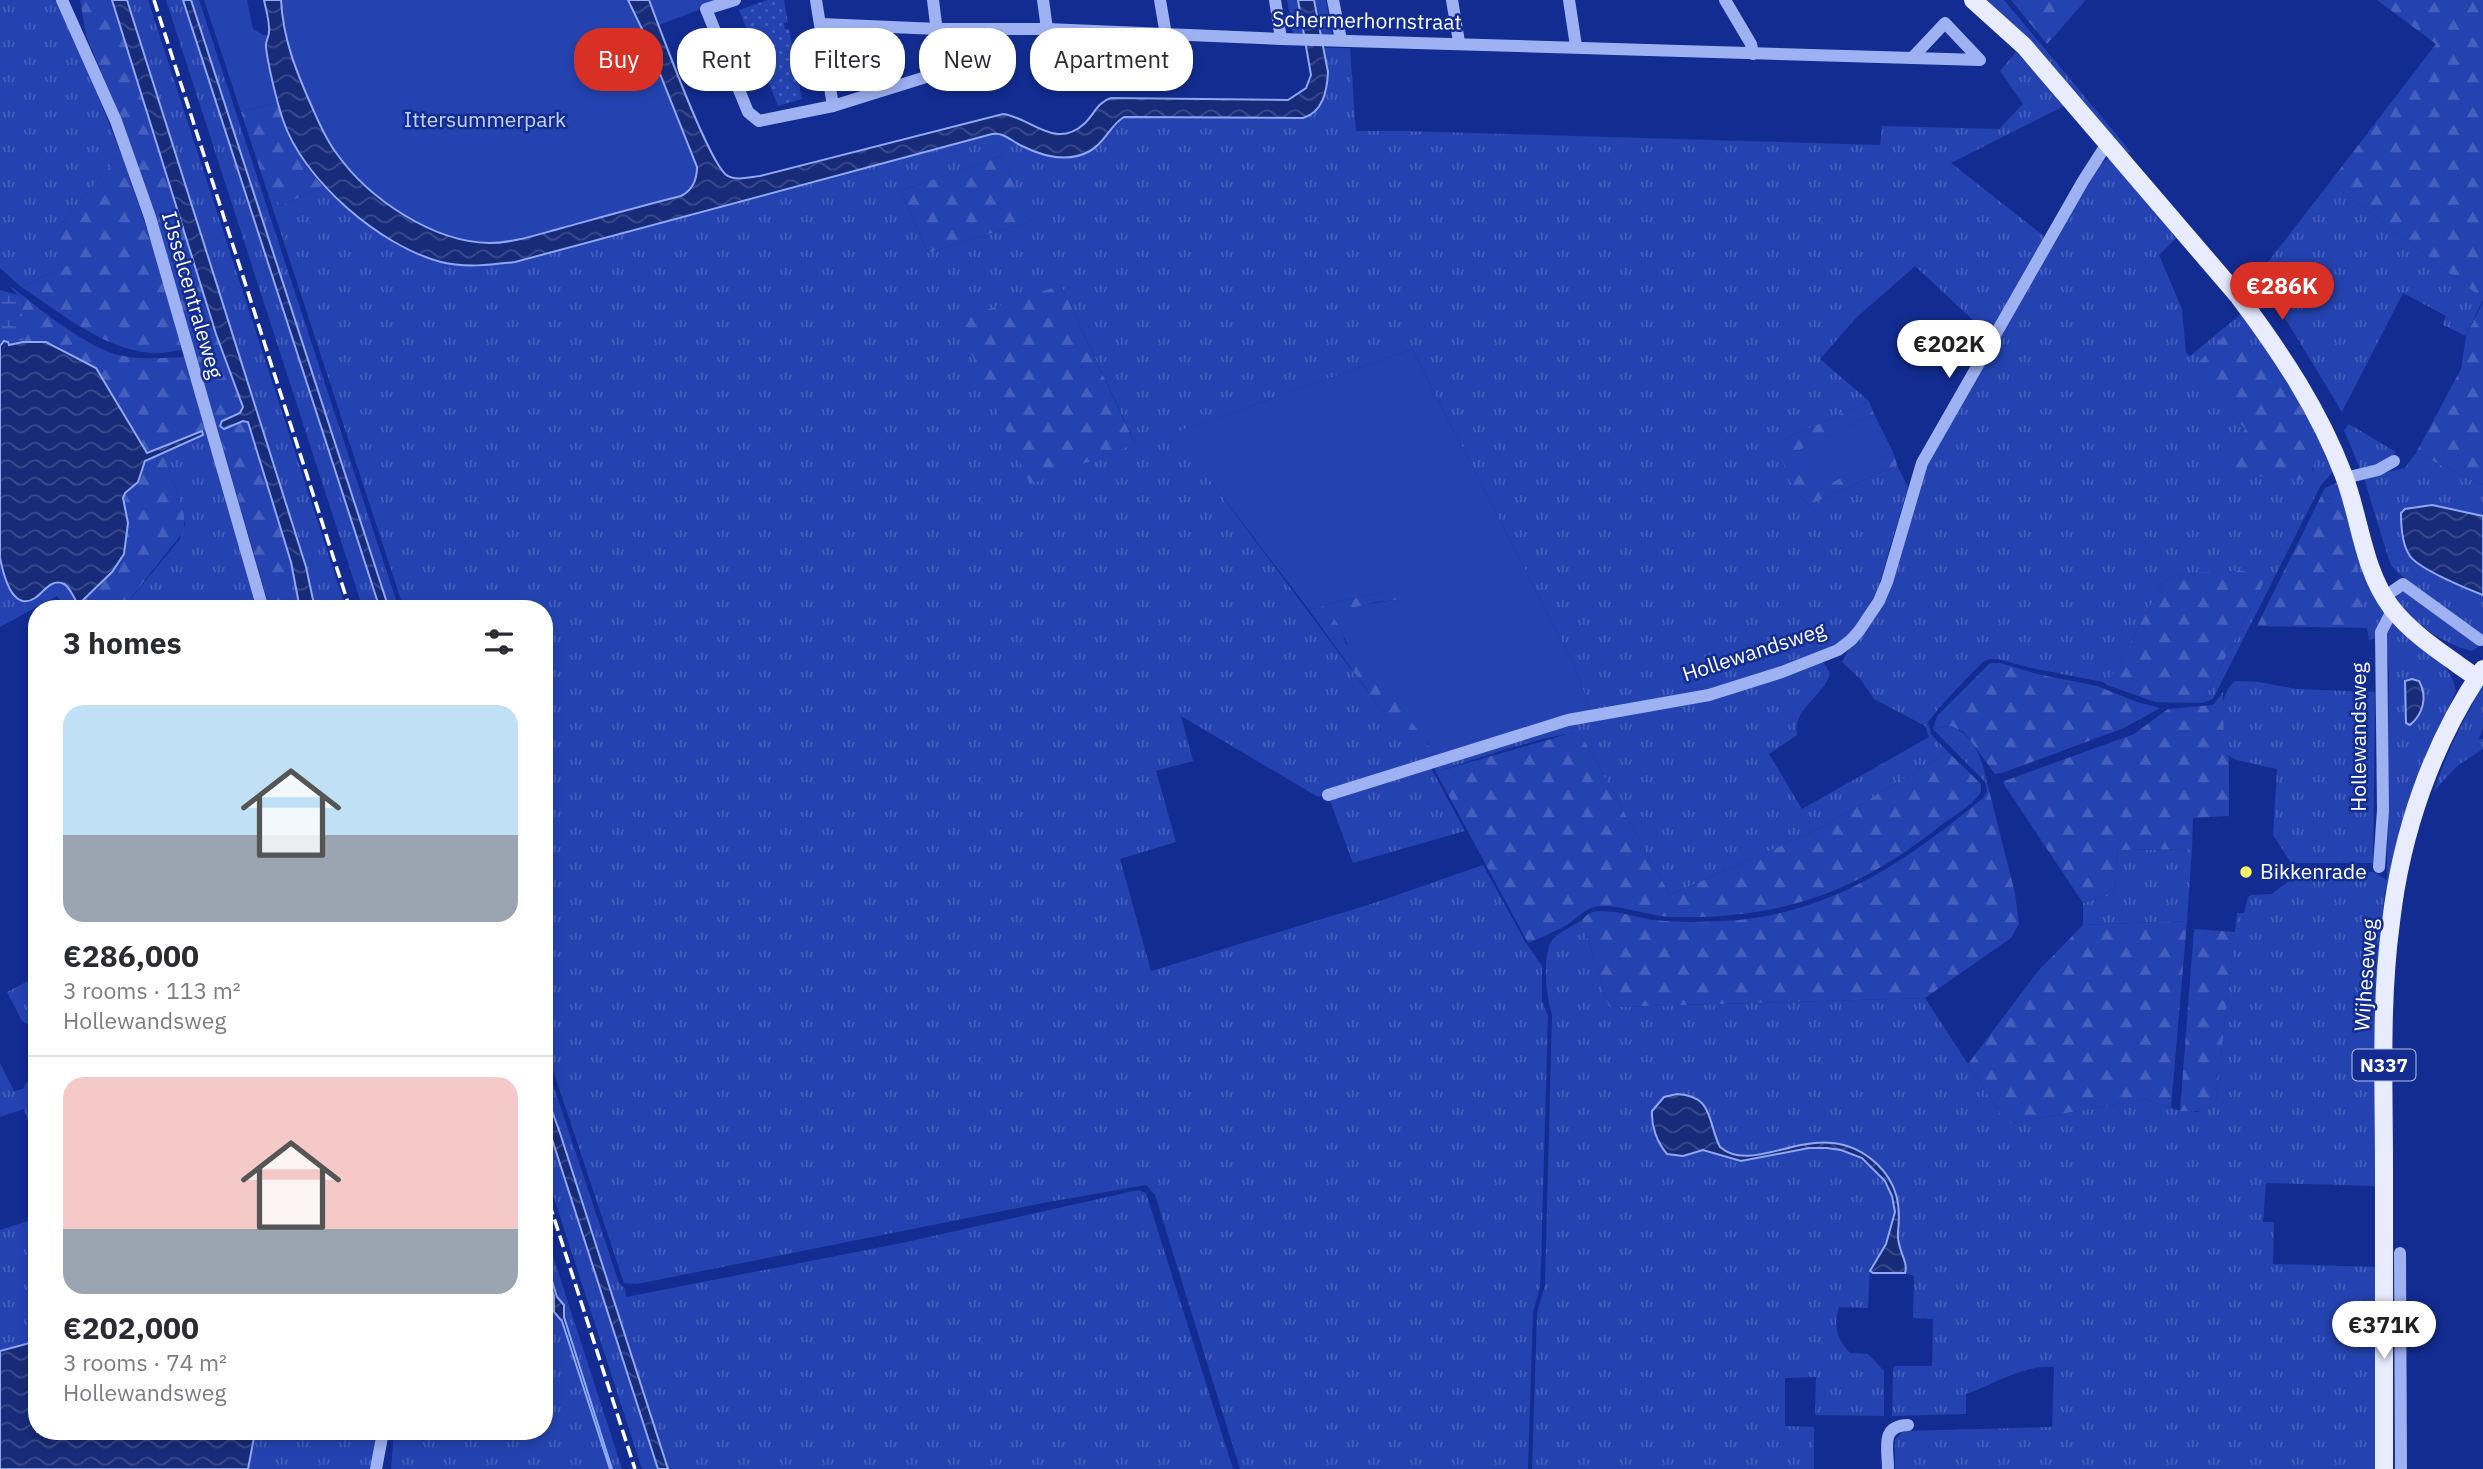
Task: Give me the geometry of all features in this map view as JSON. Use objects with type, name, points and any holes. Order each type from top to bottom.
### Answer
[{"type":"main road","points":[[1973,0],[2024,46],[2239,296],[2268,334],[2293,371],[2345,478],[2369,562],[2388,603],[2424,639],[2480,674]]},
{"type":"main road","name":"Wijheseweg","points":[[2384,1469],[2384,1016],[2390,923],[2397,880],[2417,804],[2443,741],[2480,674]]},
{"type":"street","name":"IJsselcentraleweg","points":[[62,0],[116,121],[150,217],[259,600]]},
{"type":"street","points":[[735,0],[706,9],[748,111],[759,121],[833,106],[919,79]]},
{"type":"street","points":[[816,0],[833,106]]},
{"type":"street","points":[[933,0],[938,28]]},
{"type":"street","points":[[1043,0],[1047,28]]},
{"type":"street","points":[[1160,0],[1165,28]]},
{"type":"street","points":[[1275,0],[1282,39]]},
{"type":"street","points":[[1333,0],[1341,40]]},
{"type":"street","points":[[1452,0],[1459,42]]},
{"type":"street","points":[[1569,0],[1576,46]]},
{"type":"street","points":[[1725,0],[1751,44],[1753,54]]},
{"type":"street","name":"Schermerhornstraat","points":[[1193,35],[1459,42],[1753,54],[1980,60],[1945,23],[1912,58]]},
{"type":"street","name":"Schermerhornstraat","points":[[821,24],[919,28]]},
{"type":"street","name":"Hollewandsweg","points":[[1328,795],[1568,720],[1666,704],[1732,688],[1826,655],[1851,640],[1871,615],[1883,592],[1922,463],[2108,142]]},
{"type":"street","points":[[2345,478],[2378,470],[2393,461]]},
{"type":"street","points":[[2388,603],[2403,584],[2480,640]]},
{"type":"street","name":"Hollewandsweg","points":[[2379,867],[2383,810],[2381,632],[2388,603]]},
{"type":"street","points":[[2400,1252],[2401,1469]]},
{"type":"street","points":[[1888,1469],[1888,1434],[1897,1425],[1908,1425]]},
{"type":"street","points":[[376,1469],[381,1440]]},
{"type":"green space","points":[[0,0],[56,0],[80,51],[122,156],[117,158],[57,229],[68,256],[68,265],[21,287],[0,268]]},
{"type":"green space","points":[[80,0],[112,0],[216,334],[243,407],[242,412],[222,421],[224,429],[243,421],[248,422],[291,562],[298,600],[267,600],[218,430],[108,89],[86,35]]},
{"type":"green space","points":[[127,0],[148,0],[343,600],[313,600],[306,567]]},
{"type":"green space","points":[[166,0],[183,0],[377,600],[360,600]]},
{"type":"green space","points":[[191,0],[199,0],[396,600],[386,600]]},
{"type":"green space","points":[[204,0],[247,0],[253,29],[263,35],[269,35],[266,47],[278,102],[241,112]]},
{"type":"green space","name":"Ittersummerpark","points":[[281,0],[725,0],[651,28],[574,28],[574,91],[663,91],[663,81],[697,167],[694,184],[689,191],[681,196],[508,242],[468,241],[446,235],[404,215],[366,187],[329,143],[306,94],[284,28]]},
{"type":"green space","points":[[767,0],[784,0],[788,22],[784,23],[785,29],[789,29],[790,34],[790,91],[801,91],[802,99],[778,106],[772,91],[776,91],[776,28],[746,28],[739,10]]},
{"type":"green space","points":[[1287,0],[1298,0],[1304,33],[1293,33]]},
{"type":"green space","points":[[1314,0],[1326,0],[1332,34],[1321,34]]},
{"type":"green space","points":[[1985,0],[2004,0],[2131,152],[2125,153]]},
{"type":"green space","points":[[2011,0],[2086,0],[2047,44]]},
{"type":"green space","points":[[2377,0],[2483,0],[2483,299],[2330,182],[2436,44]]},
{"type":"green space","points":[[1323,48],[1350,48],[1356,131],[1880,145],[1882,126],[1999,129],[2023,104],[2000,71],[2016,52],[2064,106],[1951,163],[2045,237],[1989,335],[1915,266],[1856,318],[1820,359],[1869,401],[1779,442],[1789,476],[1809,505],[1897,465],[1908,487],[1877,592],[1854,628],[1844,639],[1827,650],[1722,687],[1591,711],[1574,665],[1412,349],[1175,433],[1403,739],[1433,758],[1318,797],[1181,716],[1193,761],[1156,771],[1176,842],[1120,859],[1151,971],[1374,903],[1483,865],[1526,943],[1542,966],[1542,1001],[1548,1016],[1540,1288],[1533,1312],[1528,1469],[1240,1469],[1155,1195],[1146,1185],[637,1284],[624,1283],[553,1070],[553,600],[401,600],[267,191],[281,206],[323,186],[363,220],[404,247],[449,262],[502,264],[992,134],[1013,138],[1046,155],[1074,157],[1090,151],[1100,143],[1124,117],[1303,118],[1328,72]],"holes":[[[1001,156],[1031,221],[928,253],[901,191]],[[1061,285],[1135,443],[1030,483],[957,320]]]},
{"type":"green space","points":[[278,102],[295,147],[323,186],[281,206],[267,191],[241,112]]},
{"type":"green space","points":[[122,156],[157,259],[182,350],[150,353],[116,345],[82,328],[21,287],[68,265],[68,256],[57,229],[117,158]]},
{"type":"green space","points":[[1001,156],[1031,221],[928,253],[901,191]]},
{"type":"green space","points":[[2108,159],[2114,161],[2176,238],[2159,255],[2182,309],[2186,353],[2190,356],[2242,313],[2279,363],[2266,359],[2195,373],[2245,429],[2313,471],[2316,459],[2324,448],[2334,471],[2321,485],[2213,699],[2202,703],[2263,584],[2245,571],[2179,574],[2164,581],[2107,685],[1998,659],[1984,661],[1928,722],[1931,734],[1948,752],[1821,828],[1670,895],[1584,740],[1578,735],[1566,734],[1530,742],[1436,772],[1433,765],[1564,724],[1665,707],[1819,661],[1824,663],[1830,673],[1827,681],[1799,717],[1797,735],[1769,754],[1802,809],[1929,737],[1925,726],[1874,699],[1861,680],[1842,662],[1849,648],[1863,633],[1930,453],[2098,165]]},
{"type":"green space","points":[[2330,182],[2483,299],[2466,336],[2443,325],[2446,316],[2403,293],[2342,412],[2288,323],[2254,280]]},
{"type":"green space","points":[[1061,285],[1135,444],[1030,484],[956,320]]},
{"type":"green space","points":[[10,286],[71,331],[109,352],[137,358],[184,357],[206,429],[147,453],[96,368],[54,344],[23,342],[24,302]]},
{"type":"green space","points":[[0,290],[18,295],[24,302],[23,342],[0,346]]},
{"type":"green space","points":[[2483,302],[2483,485],[2416,453],[2461,369],[2466,336]]},
{"type":"green space","points":[[2224,336],[2279,363],[2324,448],[2305,480],[2256,476],[2224,467],[2245,429],[2194,373],[2199,362]]},
{"type":"green space","points":[[1412,349],[1574,665],[1591,711],[1433,758],[1419,751],[1429,748],[1429,744],[1398,706],[1392,692],[1381,692],[1381,682],[1387,680],[1387,676],[1375,674],[1358,663],[1332,615],[1364,605],[1398,600],[1396,591],[1343,600],[1309,610],[1174,433]]},
{"type":"green space","points":[[1869,401],[1874,414],[1794,453],[1813,491],[1893,452],[1897,465],[1809,505],[1789,476],[1781,457],[1779,442]]},
{"type":"green space","points":[[1874,414],[1893,452],[1813,492],[1793,453]]},
{"type":"green space","points":[[2349,424],[2396,452],[2391,459],[2361,471],[2344,430]]},
{"type":"green space","points":[[206,429],[255,600],[129,600],[180,539],[185,524],[163,452],[203,434],[202,431]]},
{"type":"green space","points":[[163,452],[184,515],[184,531],[129,600],[83,600],[107,578],[119,560],[126,538],[125,493],[138,482],[148,458]]},
{"type":"green space","points":[[2416,453],[2483,485],[2483,516],[2432,505],[2421,506],[2460,587],[2483,595],[2483,636],[2399,574],[2391,565],[2364,478],[2405,468]]},
{"type":"green space","points":[[2338,482],[2385,607],[2376,638],[2369,640],[2352,542],[2332,499],[2321,496],[2325,488]]},
{"type":"green space","points":[[2321,496],[2340,505],[2349,527],[2368,628],[2257,626]]},
{"type":"green space","points":[[0,558],[10,590],[19,599],[51,585],[63,584],[68,587],[75,600],[59,600],[57,596],[50,600],[28,600],[28,612],[0,627]]},
{"type":"green space","points":[[2244,571],[2263,578],[2263,584],[2202,703],[2155,702],[2107,685],[2164,581],[2179,574]]},
{"type":"green space","points":[[1400,590],[1398,600],[1375,602],[1338,613],[1345,643],[1387,676],[1392,692],[1427,739],[1429,748],[1419,751],[1403,740],[1309,610],[1343,600]]},
{"type":"green space","points":[[2400,592],[2404,592],[2480,646],[2472,651],[2428,631],[2401,606],[2396,597]]},
{"type":"green space","points":[[2395,622],[2440,661],[2453,680],[2456,691],[2414,786],[2399,831],[2385,892],[2378,960],[2378,1186],[2266,1183],[2263,1222],[2274,1222],[2273,1264],[2378,1267],[2378,1469],[1895,1469],[1895,1440],[1903,1431],[2052,1427],[2054,1367],[2020,1372],[1966,1394],[1966,1414],[1892,1416],[1895,1366],[1932,1366],[1933,1319],[1913,1318],[1914,1276],[1905,1273],[1906,1264],[1897,1243],[1899,1228],[1893,1228],[1870,1268],[1868,1308],[1839,1307],[1836,1320],[1839,1337],[1850,1353],[1868,1354],[1884,1371],[1884,1416],[1815,1415],[1816,1377],[1785,1378],[1785,1426],[1814,1427],[1814,1469],[1532,1469],[1537,1312],[1545,1285],[1552,1014],[1546,964],[1547,953],[1554,938],[1582,920],[1609,1007],[1925,998],[2007,1124],[2143,1099],[2180,1111],[2198,1112],[2216,1100],[2237,913],[2244,913],[2248,897],[2272,894],[2300,872],[2374,872],[2387,880],[2389,675],[2386,634],[2390,623]]},
{"type":"green space","points":[[1990,663],[2000,663],[2037,674],[2097,686],[2160,708],[2124,728],[1995,774],[1964,732],[1951,726],[1933,729],[1937,716]]},
{"type":"green space","points":[[2235,681],[2259,682],[2296,689],[2375,692],[2373,863],[2291,863],[2273,835],[2277,769],[2237,760],[2224,754],[2222,705]]},
{"type":"green space","points":[[2483,686],[2483,728],[2479,739],[2483,739],[2483,749],[2457,766],[2434,791],[2456,737]]},
{"type":"green space","points":[[2223,692],[2224,754],[2229,757],[2229,816],[2193,818],[2192,849],[2118,850],[2114,894],[2083,903],[2004,781],[2134,734],[2168,709],[2213,705]]},
{"type":"green space","points":[[1951,726],[1966,736],[1976,749],[1987,782],[1933,729]]},
{"type":"green space","points":[[1568,734],[1577,734],[1584,740],[1670,895],[1821,828],[1948,752],[1981,784],[1981,792],[1968,806],[1878,869],[1816,897],[1783,907],[1712,916],[1673,917],[1612,906],[1594,907],[1567,925],[1528,943],[1436,772]]},
{"type":"green space","points":[[1430,766],[1465,831],[1353,863],[1329,798]]},
{"type":"green space","points":[[1985,782],[2015,893],[2019,924],[2011,938],[1925,998],[1609,1007],[1582,920],[1590,913],[1607,911],[1664,921],[1718,921],[1775,914],[1808,905],[1870,878],[1927,842],[1983,798],[1987,791]]},
{"type":"green space","points":[[2192,849],[2187,921],[2083,925],[2083,903],[2114,894],[2118,850]]},
{"type":"green space","points":[[2187,921],[2171,1108],[2143,1099],[2007,1124],[1968,1064],[2038,971],[2083,925]]},
{"type":"green space","points":[[2194,929],[2235,932],[2216,1100],[2200,1110],[2180,1111]]},
{"type":"green space","points":[[28,981],[28,1024],[22,1021],[7,992]]},
{"type":"green space","points":[[0,1063],[14,1091],[23,1089],[28,1082],[28,1121],[24,1109],[0,1117]]},
{"type":"green space","points":[[553,1084],[626,1297],[902,1243],[1138,1190],[1146,1193],[1233,1469],[668,1469],[553,1117]]},
{"type":"green space","points":[[553,1142],[658,1469],[642,1469],[553,1195]]},
{"type":"green space","points":[[28,1221],[28,1343],[0,1351],[0,1230]]},
{"type":"green space","points":[[553,1256],[622,1469],[612,1469],[553,1282]]},
{"type":"green space","points":[[553,1313],[562,1321],[610,1469],[391,1469],[393,1440],[553,1440]]},
{"type":"green space","points":[[253,1440],[378,1440],[373,1469],[248,1469]]},
{"type":"water","points":[[112,0],[127,0],[306,567],[313,600],[298,600],[291,562],[248,422],[243,421],[224,429],[220,426],[222,421],[240,413],[243,407],[216,334]]},
{"type":"water","points":[[183,0],[191,0],[386,600],[377,600]]},
{"type":"water","points":[[264,0],[281,0],[287,42],[301,81],[326,137],[350,171],[384,202],[425,226],[468,241],[489,243],[526,238],[681,196],[689,191],[694,184],[697,167],[663,81],[663,36],[677,72],[677,91],[684,91],[709,149],[720,167],[728,176],[735,178],[760,176],[1003,114],[1053,133],[1063,134],[1084,124],[1099,106],[1111,98],[1288,100],[1306,88],[1311,75],[1298,0],[1314,0],[1328,72],[1323,100],[1315,111],[1303,118],[1124,117],[1095,148],[1073,157],[1038,153],[1004,136],[992,134],[515,262],[459,265],[418,254],[393,242],[347,208],[308,165],[293,143],[283,120],[266,47],[268,20]]},
{"type":"water","points":[[628,0],[649,0],[660,28],[642,28]]},
{"type":"water","points":[[4,341],[9,345],[46,342],[96,368],[147,453],[202,431],[203,435],[145,461],[138,482],[123,498],[128,523],[124,554],[112,572],[83,600],[76,600],[64,584],[55,583],[35,598],[20,600],[10,589],[4,573],[0,558],[0,346]]},
{"type":"water","points":[[2432,505],[2483,516],[2483,595],[2433,572],[2415,561],[2407,552],[2402,535],[2401,513],[2405,509]]},
{"type":"water","points":[[2405,681],[2419,681],[2424,699],[2418,716],[2410,725],[2406,723]]},
{"type":"water","points":[[1677,1094],[1698,1099],[1708,1112],[1720,1147],[1735,1155],[1752,1156],[1812,1143],[1834,1143],[1855,1149],[1877,1164],[1889,1179],[1896,1195],[1899,1213],[1898,1238],[1905,1273],[1870,1271],[1886,1244],[1895,1212],[1885,1181],[1862,1158],[1827,1148],[1809,1148],[1741,1161],[1703,1150],[1683,1156],[1667,1154],[1655,1134],[1652,1111],[1664,1097]]},
{"type":"water","points":[[553,1114],[668,1469],[658,1469],[553,1142]]},
{"type":"water","points":[[553,1284],[557,1297],[564,1305],[564,1317],[612,1469],[562,1321],[554,1312]]},
{"type":"water","points":[[28,1343],[28,1440],[253,1440],[248,1469],[0,1469],[0,1351]]},
{"type":"railway","points":[[154,0],[347,600]]},
{"type":"railway","points":[[553,1215],[635,1469]]},
{"type":"place","name":"Bikkenrade","points":[[2246,872]]}]
